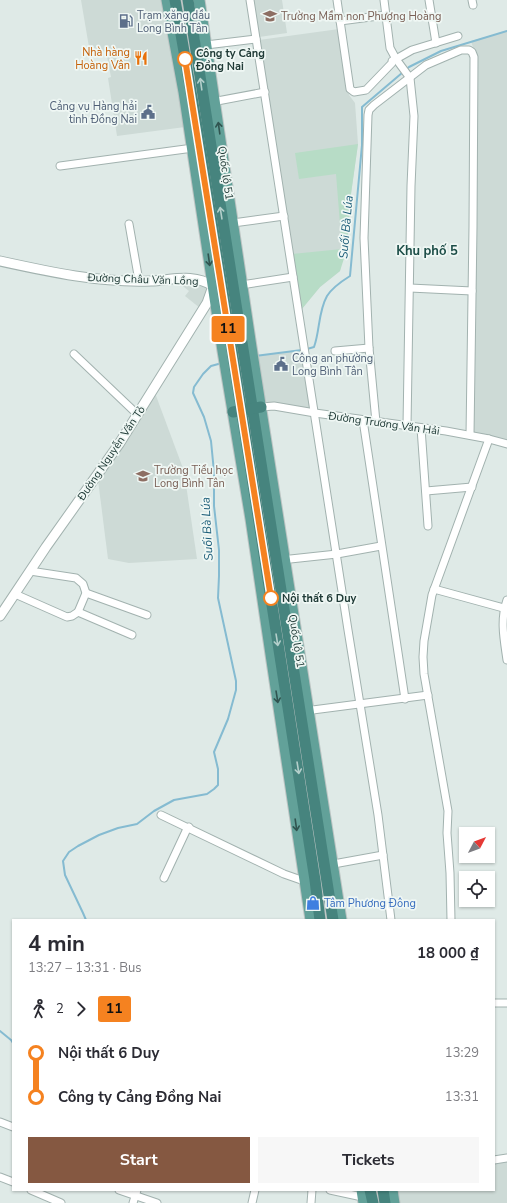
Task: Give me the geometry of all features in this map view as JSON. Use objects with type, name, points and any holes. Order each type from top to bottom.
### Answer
[{"type":"highway","name":"Quốc lộ 51","points":[[175,0],[196,119],[230,284]]},
{"type":"highway","name":"Quốc lộ 51","points":[[188,0],[230,284],[237,349]]},
{"type":"highway","points":[[237,349],[239,365]]},
{"type":"highway","name":"Quốc lộ 51","points":[[239,365],[257,408]]},
{"type":"highway","name":"Quốc lộ 51","points":[[239,365],[237,411],[310,880],[320,919]]},
{"type":"highway","points":[[237,411],[257,408]]},
{"type":"highway","name":"Quốc lộ 51","points":[[280,560],[328,865],[333,919]]},
{"type":"highway","points":[[383,1191],[386,1203]]},
{"type":"main road","name":"Quốc lộ 51","points":[[167,0],[193,148],[230,284]]},
{"type":"main road","name":"Quốc lộ 51","points":[[199,0],[233,223],[230,284],[237,349]]},
{"type":"main road","points":[[237,349],[239,365]]},
{"type":"main road","name":"Quốc lộ 51","points":[[257,408],[280,560]]},
{"type":"main road","name":"Quốc lộ 51","points":[[328,865],[341,919]]},
{"type":"main road","name":"Quốc lộ 51","points":[[310,880],[311,919]]},
{"type":"main road","points":[[392,1191],[394,1203]]},
{"type":"street","points":[[250,0],[378,815],[392,919]]},
{"type":"street","points":[[337,0],[352,91],[354,92],[366,90],[392,63],[392,61],[412,50],[458,36]]},
{"type":"street","points":[[384,0],[390,48],[410,78],[414,116],[411,186],[407,426]]},
{"type":"street","points":[[429,0],[436,42]]},
{"type":"street","points":[[340,21],[386,15]]},
{"type":"street","points":[[206,45],[256,38]]},
{"type":"street","points":[[376,422],[369,348],[364,225],[369,110],[426,65],[461,50],[469,50],[472,52],[474,57],[470,435]]},
{"type":"street","points":[[203,103],[265,92]]},
{"type":"street","points":[[60,166],[193,148]]},
{"type":"street","points":[[233,223],[284,216]]},
{"type":"street","points":[[129,224],[139,281]]},
{"type":"street","name":"Đường Châu Văn Lồng","points":[[0,261],[85,278],[150,281],[198,278],[230,284]]},
{"type":"street","points":[[230,284],[293,277]]},
{"type":"street","name":"Đường Nguyễn Văn Tỏ","points":[[0,616],[119,444],[207,303],[230,284]]},
{"type":"street","points":[[410,288],[472,290]]},
{"type":"street","points":[[335,351],[369,348]]},
{"type":"street","points":[[74,354],[137,414]]},
{"type":"street","name":"Đường Trương Văn Hải","points":[[257,408],[274,406],[470,435],[507,444]]},
{"type":"street","points":[[363,420],[405,698]]},
{"type":"street","points":[[421,428],[428,526]]},
{"type":"street","points":[[451,919],[447,833],[448,811],[424,674],[423,657],[426,625],[432,595],[489,439]]},
{"type":"street","points":[[426,491],[472,487]]},
{"type":"street","points":[[280,560],[337,554],[381,546]]},
{"type":"street","points":[[15,594],[67,617],[78,612],[86,593],[85,588],[76,578],[30,571]]},
{"type":"street","points":[[434,589],[506,608]]},
{"type":"street","points":[[86,593],[147,615]]},
{"type":"street","points":[[507,600],[502,625],[507,660]]},
{"type":"street","points":[[78,612],[132,635]]},
{"type":"street","points":[[304,711],[428,695]]},
{"type":"street","points":[[161,815],[284,874],[310,880]]},
{"type":"street","points":[[164,878],[186,831],[189,828]]},
{"type":"street","points":[[328,865],[383,855]]},
{"type":"street","points":[[495,1003],[507,1003]]},
{"type":"street","points":[[0,1122],[12,1127]]},
{"type":"street","points":[[495,1160],[507,1158]]},
{"type":"street","points":[[0,1177],[12,1182]]},
{"type":"street","points":[[33,1191],[61,1203]]},
{"type":"street","points":[[124,1191],[136,1193],[157,1203]]},
{"type":"street","points":[[252,1203],[254,1191]]},
{"type":"street","points":[[311,1203],[312,1191]]},
{"type":"street","points":[[335,1191],[368,1197]]},
{"type":"street","points":[[133,1203],[136,1193]]},
{"type":"shaded area","points":[[81,0],[163,0],[185,127],[117,136],[108,78],[111,77],[106,51],[90,53]]},
{"type":"shaded area","name":"Trường Mầm non Phượng Hoàng","points":[[253,0],[282,0],[287,33],[259,37]]},
{"type":"shaded area","points":[[339,29],[349,95],[355,103],[358,144],[340,271],[320,287],[301,310],[259,40]]},
{"type":"shaded area","points":[[507,31],[507,441],[473,433],[476,57],[471,41]]},
{"type":"shaded area","points":[[190,282],[209,287],[200,308],[185,296],[189,291],[179,283]]},
{"type":"shaded area","points":[[302,350],[312,410],[264,404],[256,356]]},
{"type":"shaded area","name":"Trường Tiểu học Long Bình Tân","points":[[155,393],[184,471],[197,559],[129,563],[108,559],[98,480]]},
{"type":"shaded area","points":[[507,1161],[507,1203],[398,1203],[395,1191],[495,1191],[495,1162]]},
{"type":"green space","points":[[358,144],[351,194],[347,249],[340,271],[320,287],[301,310],[292,254],[342,249],[336,174],[299,179],[295,153]]},
{"type":"waterway","name":"Suối Bà Lúa","points":[[307,349],[314,347],[322,308],[327,296],[334,287],[350,276],[362,145],[362,107],[409,67],[441,51],[507,31]]},
{"type":"waterway","name":"Suối Bà Lúa","points":[[255,356],[302,350]]},
{"type":"waterway","name":"Suối Bà Lúa","points":[[86,919],[65,875],[63,861],[69,852],[99,835],[118,828],[137,824],[154,811],[174,800],[207,794],[218,785],[218,769],[214,752],[228,719],[236,690],[236,681],[218,598],[219,550],[214,506],[214,472],[211,441],[204,417],[193,393],[194,387],[203,374],[211,366],[222,363]]},
{"type":"waterway","name":"Suối Bà Lúa","points":[[0,1031],[12,1042]]},
{"type":"bus line","name":"11","points":[[185,59],[271,598]]},
{"type":"place","name":"Trường Mầm non Phượng Hoàng","points":[[270,16]]},
{"type":"place","name":"Trạm xăng dầu Long Bình Tân","points":[[126,21]]},
{"type":"place","name":"Nhà hàng Hoàng Vân","points":[[141,58]]},
{"type":"place","name":"Công ty Cảng Đồng Nai","points":[[185,59]]},
{"type":"place","name":"Cảng vụ Hàng hải tỉnh Đồng Nai","points":[[148,112]]},
{"type":"place","name":"Công an phường Long Bình Tân","points":[[281,364]]},
{"type":"place","name":"Trường Tiểu học Long Bình Tân","points":[[143,476]]},
{"type":"place","name":"Nội thất 6 Duy","points":[[271,598]]},
{"type":"place","name":"Tâm Phương Đông","points":[[313,903]]},
{"type":"district","name":"Khu phố 5","points":[[427,250]]}]
